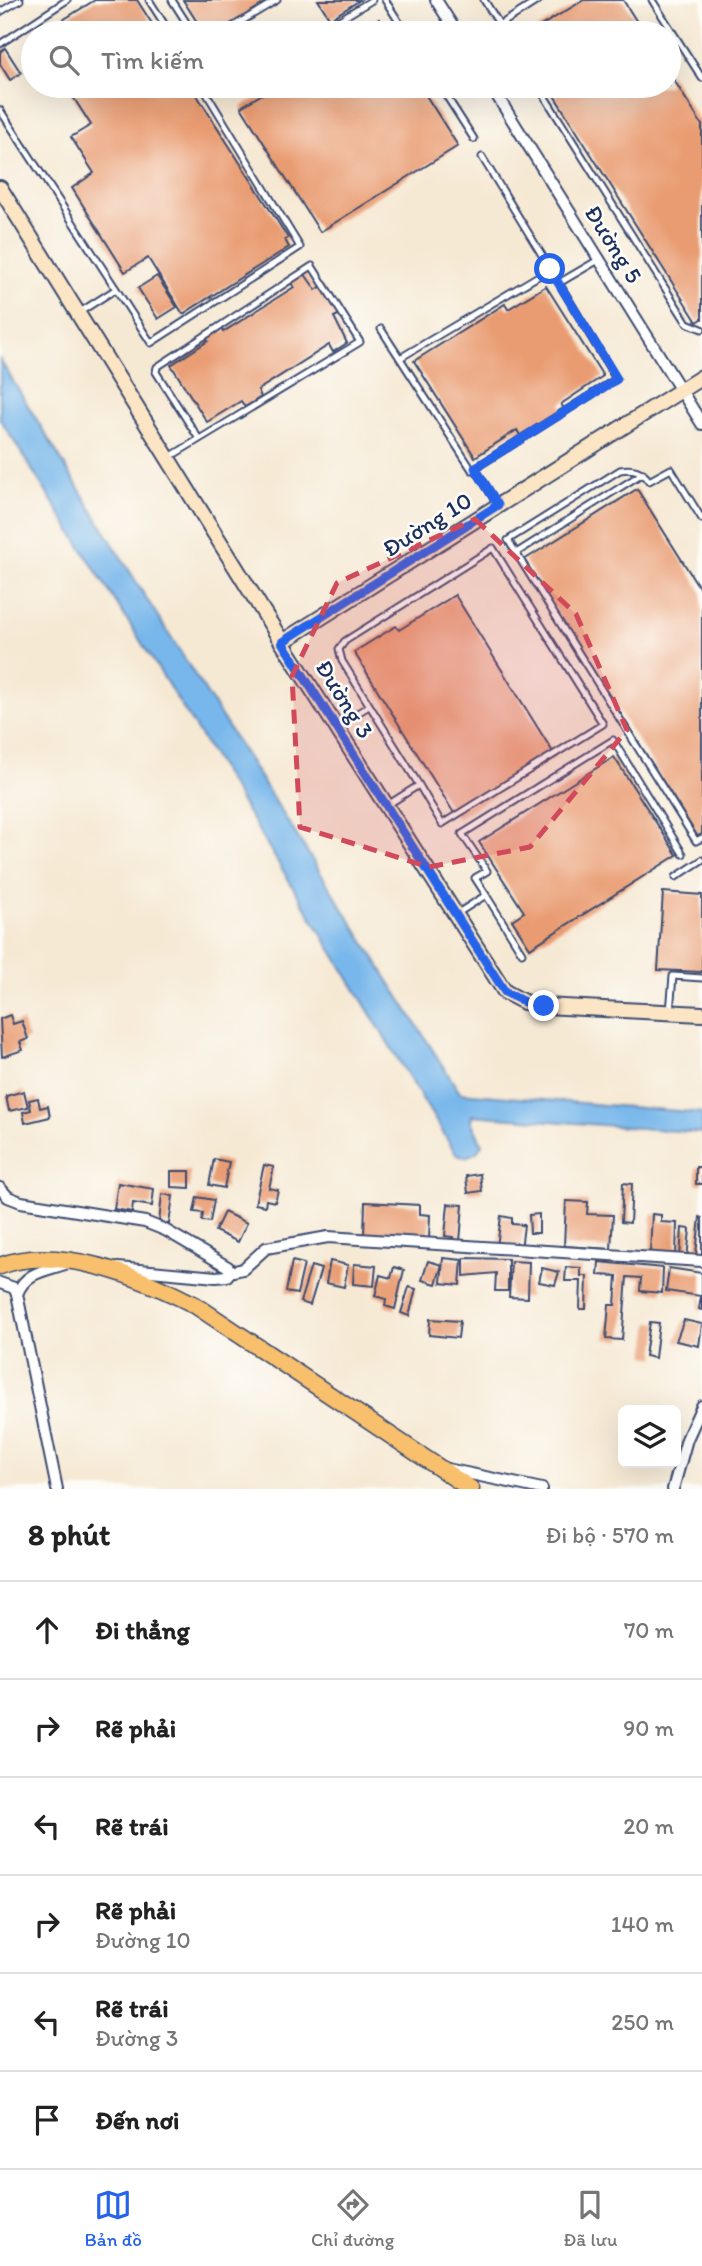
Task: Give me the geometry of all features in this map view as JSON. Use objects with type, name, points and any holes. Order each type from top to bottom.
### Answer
[{"type":"main road","points":[[0,1266],[38,1258],[72,1262],[101,1268],[172,1293],[195,1305],[471,1489]]},
{"type":"street","points":[[436,0],[449,21]]},
{"type":"street","name":"Đường 5","points":[[499,98],[702,424]]},
{"type":"street","name":"Đường 3","points":[[0,188],[282,642],[498,982],[513,998],[544,1006],[702,1014]]},
{"type":"street","name":"Đường 10","points":[[282,642],[702,377]]},
{"type":"street","points":[[0,1188],[8,1197],[20,1202],[145,1222],[217,1259],[228,1266],[230,1272]]},
{"type":"street","points":[[101,1268],[141,1268],[227,1276],[230,1272],[243,1269],[266,1248],[328,1237],[702,1261]]},
{"type":"street","points":[[17,1294],[24,1279],[31,1274],[72,1262]]},
{"type":"street","points":[[0,1283],[14,1288],[17,1294],[57,1489]]},
{"type":"street","points":[[673,1489],[687,1439],[702,1406]]},
{"type":"street","points":[[437,1467],[542,1489]]},
{"type":"lane","points":[[0,12],[20,0]]},
{"type":"lane","points":[[35,21],[67,0]]},
{"type":"lane","points":[[149,0],[162,21]]},
{"type":"lane","points":[[172,0],[185,21]]},
{"type":"lane","points":[[242,21],[276,0]]},
{"type":"lane","points":[[338,21],[372,0]]},
{"type":"lane","points":[[385,0],[398,21]]},
{"type":"lane","points":[[484,0],[497,21]]},
{"type":"lane","points":[[506,21],[539,0]]},
{"type":"lane","points":[[653,0],[666,21]]},
{"type":"lane","points":[[0,44],[21,30]]},
{"type":"lane","points":[[681,45],[702,78]]},
{"type":"lane","points":[[0,110],[151,343],[300,247],[209,98]]},
{"type":"lane","points":[[448,98],[474,139]]},
{"type":"lane","points":[[546,98],[687,323],[702,329]]},
{"type":"lane","points":[[381,328],[472,470],[617,379],[482,157]]},
{"type":"lane","points":[[559,283],[600,259]]},
{"type":"lane","points":[[168,458],[360,342],[312,266],[157,367],[156,372],[199,439]]},
{"type":"lane","points":[[400,359],[550,269]]},
{"type":"lane","points":[[77,313],[116,289]]},
{"type":"lane","points":[[475,468],[498,505]]},
{"type":"lane","points":[[702,519],[671,469],[649,481],[643,473],[628,468],[620,470],[508,540],[696,841],[702,838]]},
{"type":"lane","points":[[516,553],[643,473]]},
{"type":"lane","points":[[573,499],[581,512]]},
{"type":"lane","points":[[493,548],[603,724],[442,824],[419,785],[338,653],[341,645],[493,548]]},
{"type":"lane","points":[[335,726],[369,706]]},
{"type":"lane","points":[[522,953],[475,878],[487,871],[462,834],[612,740],[683,854]]},
{"type":"lane","points":[[386,806],[419,785]]},
{"type":"lane","points":[[676,877],[702,860]]},
{"type":"lane","points":[[455,915],[486,895]]},
{"type":"lane","points":[[670,1012],[673,976],[702,978]]},
{"type":"highlighted area","points":[[475,519],[576,614],[627,730],[530,847],[429,867],[300,827],[292,676],[337,583]]},
{"type":"water","points":[[0,360],[148,601],[460,1093],[702,1113],[702,1133],[472,1115],[471,1121],[482,1144],[477,1152],[466,1157],[456,1154],[205,743],[0,419]]},
{"type":"building","points":[[95,0],[137,0],[150,21],[61,21]]},
{"type":"building","points":[[183,0],[271,0],[238,21],[196,21]]},
{"type":"building","points":[[318,0],[360,0],[330,19]]},
{"type":"building","points":[[584,0],[623,0],[636,21],[549,21]]},
{"type":"building","points":[[5,48],[21,73],[10,80],[0,64],[0,52]]},
{"type":"building","points":[[681,91],[702,125],[702,319],[697,322],[556,98],[681,98]]},
{"type":"building","points":[[74,98],[199,98],[288,238],[285,240],[289,247],[183,314],[148,258],[125,272],[72,188],[94,173],[71,137],[91,125]]},
{"type":"building","points":[[256,98],[428,98],[458,146],[320,232],[241,107]]},
{"type":"building","points":[[304,273],[316,290],[322,286],[340,314],[334,317],[347,343],[333,352],[329,345],[258,390],[261,397],[245,407],[241,401],[207,422],[171,365],[208,341],[204,335],[220,326],[223,332],[294,287],[290,281]]},
{"type":"building","points":[[157,276],[177,307],[158,319],[138,288]]},
{"type":"building","points":[[546,286],[603,376],[561,404],[565,410],[521,437],[517,430],[475,457],[414,361],[505,304],[508,309]]},
{"type":"building","points":[[637,489],[702,592],[702,834],[698,837],[524,560]]},
{"type":"building","points":[[455,595],[556,757],[457,818],[354,652],[396,626],[399,630]]},
{"type":"building","points":[[614,757],[677,855],[530,948],[512,920],[524,912],[479,842]]},
{"type":"building","points":[[663,892],[702,895],[702,972],[658,970]]},
{"type":"building","points":[[10,1015],[13,1024],[22,1021],[28,1039],[20,1042],[23,1050],[2,1057],[0,1019]]},
{"type":"building","points":[[24,1091],[28,1107],[9,1111],[6,1096]]},
{"type":"building","points":[[38,1098],[40,1108],[48,1106],[50,1117],[25,1123],[23,1112],[31,1110],[29,1100]]},
{"type":"building","points":[[214,1159],[229,1162],[224,1188],[209,1185]]},
{"type":"building","points":[[264,1165],[274,1167],[269,1188],[278,1190],[275,1202],[266,1200],[265,1206],[255,1204]]},
{"type":"building","points":[[696,1167],[702,1167],[702,1184],[696,1184]]},
{"type":"building","points":[[171,1171],[190,1171],[190,1188],[171,1187]]},
{"type":"building","points":[[480,1174],[482,1191],[468,1193],[466,1176]]},
{"type":"building","points":[[118,1183],[154,1189],[152,1206],[133,1203],[132,1212],[114,1209]]},
{"type":"building","points":[[623,1183],[632,1184],[630,1223],[621,1222]]},
{"type":"building","points":[[162,1194],[173,1196],[169,1224],[159,1223]]},
{"type":"building","points":[[197,1197],[214,1200],[210,1222],[202,1221],[203,1213],[194,1212]]},
{"type":"building","points":[[566,1201],[588,1202],[587,1214],[613,1215],[611,1249],[564,1246]]},
{"type":"building","points":[[365,1202],[420,1205],[420,1214],[430,1215],[429,1239],[364,1236]]},
{"type":"building","points":[[448,1204],[463,1205],[460,1242],[452,1242],[453,1237],[445,1236]]},
{"type":"building","points":[[224,1212],[247,1223],[238,1242],[215,1231]]},
{"type":"building","points":[[539,1214],[539,1233],[530,1233],[529,1215]]},
{"type":"building","points":[[652,1214],[661,1215],[661,1222],[677,1223],[676,1255],[650,1253]]},
{"type":"building","points":[[501,1216],[512,1218],[512,1224],[524,1225],[521,1250],[497,1247]]},
{"type":"building","points":[[700,1217],[702,1255],[696,1255]]},
{"type":"building","points":[[682,1228],[690,1229],[687,1259],[680,1258]]},
{"type":"building","points":[[443,1258],[462,1260],[460,1285],[441,1283]]},
{"type":"building","points":[[464,1258],[508,1259],[508,1291],[495,1291],[496,1273],[464,1276]]},
{"type":"building","points":[[292,1261],[304,1264],[297,1294],[286,1292]]},
{"type":"building","points":[[330,1261],[348,1265],[344,1287],[326,1283]]},
{"type":"building","points":[[428,1261],[442,1265],[436,1284],[422,1280]]},
{"type":"building","points":[[511,1261],[529,1262],[528,1298],[509,1297]]},
{"type":"building","points":[[599,1262],[663,1268],[662,1293],[640,1291],[641,1278],[627,1277],[622,1340],[606,1339],[609,1305],[615,1305],[617,1276],[598,1275]]},
{"type":"building","points":[[354,1264],[376,1266],[374,1286],[353,1284]]},
{"type":"building","points":[[311,1266],[321,1269],[310,1305],[300,1302]]},
{"type":"building","points":[[394,1267],[404,1270],[395,1309],[385,1306],[386,1299],[375,1296],[380,1275],[391,1278]]},
{"type":"building","points":[[566,1267],[581,1268],[581,1276],[587,1276],[586,1309],[580,1309],[581,1281],[565,1281]]},
{"type":"building","points":[[542,1268],[559,1272],[555,1285],[539,1282]]},
{"type":"building","points":[[669,1268],[702,1273],[702,1310],[699,1309],[701,1296],[666,1291]]},
{"type":"building","points":[[409,1287],[416,1289],[409,1316],[401,1313]]},
{"type":"building","points":[[430,1319],[460,1321],[458,1338],[429,1335]]},
{"type":"building","points":[[684,1320],[702,1324],[699,1346],[676,1341]]},
{"type":"building","points":[[650,1322],[659,1323],[655,1358],[645,1356]]},
{"type":"route","points":[[544,1006],[524,1002],[505,992],[282,642],[498,505],[475,468],[617,379],[550,269]]}]
